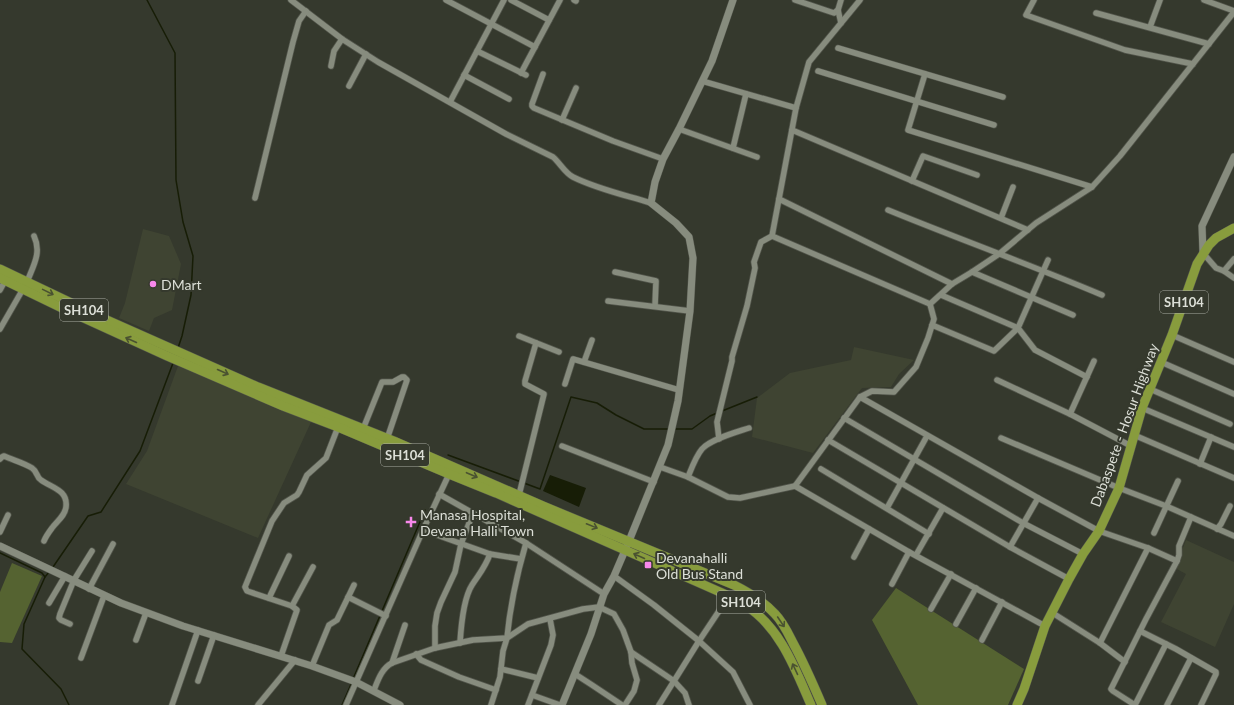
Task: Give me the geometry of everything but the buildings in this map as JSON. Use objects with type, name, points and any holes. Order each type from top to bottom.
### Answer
[{"type":"main road","name":"Dabaspete - Hosur Highway","points":[[1017,705],[1051,612],[1083,554],[1099,531],[1119,488],[1142,408],[1172,335],[1197,264],[1203,253],[1216,238],[1233,230]]},
{"type":"main road","name":"SH104","points":[[0,269],[25,286]]},
{"type":"main road","name":"SH104","points":[[3,279],[25,286],[283,406],[519,495],[745,604],[755,612],[777,636],[790,659],[811,705]]},
{"type":"main road","name":"SH104","points":[[185,360],[387,439],[496,493],[627,546],[734,585],[749,592],[776,615],[787,632],[822,705]]},
{"type":"street","points":[[291,0],[342,39],[378,62],[506,134],[553,157],[572,177],[604,189],[651,203],[676,223],[689,237],[693,258],[690,311],[679,390],[668,445],[627,546],[614,576],[604,594],[591,634],[561,705],[532,695]]},
{"type":"street","points":[[446,0],[535,47]]},
{"type":"street","points":[[450,102],[504,0]]},
{"type":"street","points":[[511,0],[549,20]]},
{"type":"street","points":[[477,51],[524,74],[535,47],[560,0]]},
{"type":"street","points":[[651,203],[655,182],[663,159],[680,129],[712,61],[733,0]]},
{"type":"street","points":[[795,0],[834,13],[838,10]]},
{"type":"street","points":[[841,0],[838,10],[841,23]]},
{"type":"street","points":[[772,236],[796,108],[809,62],[860,0]]},
{"type":"street","points":[[1034,0],[1026,15],[1125,50],[1193,64]]},
{"type":"street","points":[[1150,27],[1159,0]]},
{"type":"street","points":[[930,304],[952,284],[999,254],[1036,223],[1092,187],[1120,156],[1234,11],[1204,0]]},
{"type":"street","points":[[255,198],[293,42],[299,21],[306,11]]},
{"type":"street","points":[[1096,13],[1209,44]]},
{"type":"street","points":[[331,66],[334,52],[342,39]]},
{"type":"street","points":[[838,48],[1003,97]]},
{"type":"street","points":[[349,86],[366,54]]},
{"type":"street","points":[[818,71],[994,125]]},
{"type":"street","points":[[543,74],[532,106],[613,141],[663,159]]},
{"type":"street","points":[[925,74],[908,130],[1092,187]]},
{"type":"street","points":[[464,75],[509,99]]},
{"type":"street","points":[[702,81],[796,108]]},
{"type":"street","points":[[562,120],[576,88]]},
{"type":"street","points":[[733,148],[746,94]]},
{"type":"street","points":[[680,129],[757,157]]},
{"type":"street","points":[[792,130],[1028,230]]},
{"type":"street","points":[[912,180],[923,156],[977,175]]},
{"type":"street","points":[[1234,157],[1202,226],[1203,253],[1216,268],[1224,271],[1234,278]]},
{"type":"street","points":[[1001,218],[1013,187]]},
{"type":"street","points":[[779,199],[952,284]]},
{"type":"street","points":[[888,210],[1043,270],[1102,295]]},
{"type":"street","points":[[0,329],[25,286],[37,257],[38,244],[34,236]]},
{"type":"street","points":[[719,439],[717,422],[732,357],[747,306],[755,268],[754,262],[760,242],[772,236],[930,304]]},
{"type":"street","points":[[1224,271],[1234,259]]},
{"type":"street","points":[[932,325],[994,352],[1018,328],[1048,260]]},
{"type":"street","points":[[615,272],[656,281],[655,306]]},
{"type":"street","points":[[972,272],[1073,315]]},
{"type":"street","points":[[0,290],[3,279]]},
{"type":"street","points":[[941,295],[1018,328],[1035,350],[1086,377]]},
{"type":"street","points":[[608,301],[690,311]]},
{"type":"street","points":[[660,467],[688,477],[728,498],[740,498],[795,486],[860,397],[872,391],[894,392],[916,367],[934,319],[930,304]]},
{"type":"street","points":[[1172,335],[1234,362]]},
{"type":"street","points":[[519,336],[559,352]]},
{"type":"street","points":[[584,362],[592,340]]},
{"type":"street","points":[[519,495],[544,394],[525,384],[536,343]]},
{"type":"street","points":[[565,384],[574,359],[679,390]]},
{"type":"street","points":[[1070,414],[1094,361]]},
{"type":"street","points":[[1161,362],[1234,394]]},
{"type":"street","points":[[363,429],[382,382],[393,382],[404,377],[407,380],[387,439]]},
{"type":"street","points":[[997,380],[1070,414],[1131,446]]},
{"type":"street","points":[[1150,389],[1230,424]]},
{"type":"street","points":[[860,397],[927,436],[1099,531],[1148,548],[1177,561]]},
{"type":"street","points":[[1142,408],[1234,447]]},
{"type":"street","points":[[844,418],[1023,523],[1083,554]]},
{"type":"street","points":[[281,656],[297,610],[292,606],[247,590],[246,587],[272,521],[284,503],[297,495],[307,475],[326,458],[338,427]]},
{"type":"street","points":[[688,477],[703,448],[719,439],[749,428]]},
{"type":"street","points":[[1134,435],[1234,478]]},
{"type":"street","points":[[887,508],[927,436]]},
{"type":"street","points":[[1200,464],[1211,437]]},
{"type":"street","points":[[1001,438],[1119,488],[1166,506],[1234,536]]},
{"type":"street","points":[[828,440],[1010,547],[1069,579]]},
{"type":"street","points":[[562,446],[654,482]]},
{"type":"street","points":[[0,459],[4,456],[32,468],[37,472],[39,478],[64,494],[66,507],[64,514],[51,529],[44,541]]},
{"type":"street","points":[[821,468],[929,534]]},
{"type":"street","points":[[346,705],[354,681],[386,616],[439,494],[451,470]]},
{"type":"street","points":[[1154,533],[1178,481]]},
{"type":"street","points":[[795,486],[910,552],[1045,626]]},
{"type":"street","points":[[439,494],[526,543],[604,594]]},
{"type":"street","points":[[1010,547],[1038,498]]},
{"type":"street","points":[[1217,529],[1230,506]]},
{"type":"street","points":[[916,555],[943,508]]},
{"type":"street","points":[[435,648],[435,626],[437,613],[455,572],[461,544],[473,512]]},
{"type":"street","points":[[0,532],[8,515]]},
{"type":"street","points":[[1166,644],[1135,705],[1113,691],[1112,689],[1140,631],[1177,561],[1179,546],[1191,517]]},
{"type":"street","points":[[854,557],[869,529]]},
{"type":"street","points":[[423,530],[490,554],[521,559]]},
{"type":"street","points":[[491,705],[500,677],[503,652],[507,638],[509,615],[526,543]]},
{"type":"street","points":[[89,589],[113,544]]},
{"type":"street","points":[[0,546],[74,580],[104,596],[146,613],[294,660],[354,681],[374,690],[400,705]]},
{"type":"street","points":[[1100,643],[1148,548]]},
{"type":"street","points":[[70,624],[59,618],[60,614],[74,580],[92,551]]},
{"type":"street","points":[[892,584],[910,552]]},
{"type":"street","points":[[460,643],[461,623],[471,586],[484,568],[490,554]]},
{"type":"street","points":[[269,598],[289,556]]},
{"type":"street","points":[[292,606],[313,567]]},
{"type":"street","points":[[931,609],[952,574]]},
{"type":"street","points":[[49,603],[65,576]]},
{"type":"street","points":[[614,576],[654,605],[699,641],[734,672],[750,705]]},
{"type":"street","points":[[312,666],[329,625],[337,620],[354,586]]},
{"type":"street","points":[[956,624],[976,588]]},
{"type":"street","points":[[81,658],[104,596]]},
{"type":"street","points":[[659,705],[729,596]]},
{"type":"street","points":[[348,597],[386,616]]},
{"type":"street","points":[[982,640],[1002,602]]},
{"type":"street","points":[[374,690],[387,665],[416,654],[435,648],[472,640],[507,638],[528,624],[583,609],[599,607],[614,614],[623,630],[631,652],[632,663],[637,680],[634,691],[624,705],[575,674]]},
{"type":"street","points":[[1051,612],[1100,643],[1125,662]]},
{"type":"street","points":[[136,640],[146,613]]},
{"type":"street","points":[[528,705],[551,645],[553,636],[550,619]]},
{"type":"street","points":[[392,663],[405,625]]},
{"type":"street","points":[[172,705],[198,630]]},
{"type":"street","points":[[1140,631],[1216,672],[1201,705]]},
{"type":"street","points":[[198,681],[214,635]]},
{"type":"street","points":[[631,652],[674,681],[685,693],[689,705]]},
{"type":"street","points":[[416,654],[421,660],[459,677],[496,690]]},
{"type":"street","points":[[1166,705],[1191,658]]},
{"type":"street","points":[[258,705],[294,660]]},
{"type":"street","points":[[501,669],[538,678]]},
{"type":"shaded area","name":"DMart","points":[[143,229],[169,236],[181,264],[172,310],[154,318],[149,331],[119,318],[125,303]]},
{"type":"shaded area","points":[[854,347],[914,360],[899,374],[891,387],[862,388],[813,453],[752,437],[757,398],[790,373],[851,360]]},
{"type":"shaded area","points":[[178,366],[311,422],[258,538],[126,484],[147,451]]},
{"type":"shaded area","points":[[550,475],[586,488],[579,507],[543,491]]},
{"type":"shaded area","points":[[1186,540],[1234,562],[1234,604],[1215,647],[1161,622],[1186,574],[1175,568]]},
{"type":"green space","points":[[12,563],[42,576],[12,643],[0,642],[0,592]]},
{"type":"green space","points":[[896,588],[1024,669],[1008,705],[918,705],[872,620]]},
{"type":"waterway","points":[[147,0],[175,53],[176,180],[183,222],[193,256],[191,295],[178,348]]},
{"type":"waterway","points":[[53,567],[88,516],[101,512],[140,451],[173,363]]},
{"type":"waterway","points":[[448,455],[540,489],[571,397],[597,403],[616,415],[644,429],[669,429]]},
{"type":"waterway","points":[[722,411],[757,397]]},
{"type":"waterway","points":[[675,429],[692,429],[710,416],[717,413]]},
{"type":"waterway","points":[[353,679],[425,510]]},
{"type":"waterway","points":[[0,553],[42,573],[45,577],[24,624],[22,649],[61,689],[69,705]]},
{"type":"waterway","points":[[45,577],[49,572]]},
{"type":"waterway","points":[[342,705],[352,682]]},
{"type":"place","name":"DMart","points":[[153,284]]},
{"type":"place","name":"Manasa Hospital, Devana Halli Town","points":[[411,522]]},
{"type":"place","name":"Devanahalli Old Bus Stand","points":[[648,565]]}]
